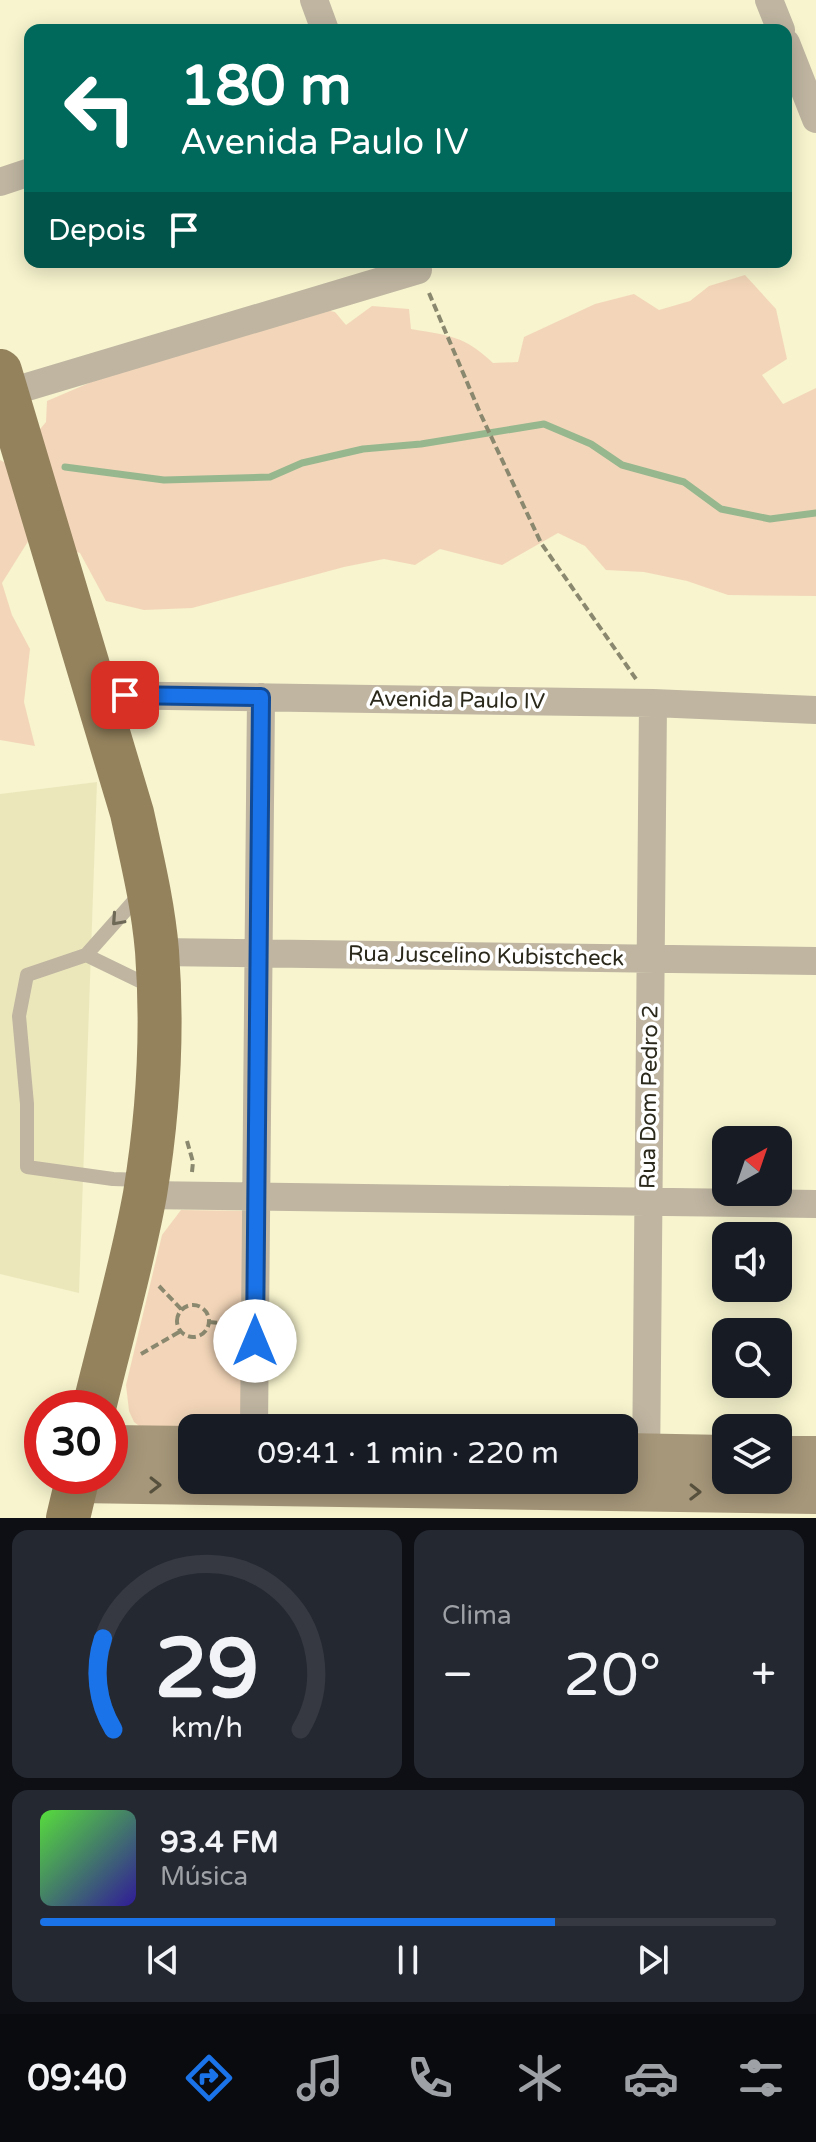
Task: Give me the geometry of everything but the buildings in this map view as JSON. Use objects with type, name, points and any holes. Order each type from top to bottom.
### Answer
[{"type":"main road","points":[[3,382],[132,813],[148,885],[157,971],[157,1076],[145,1188],[98,1390]]},
{"type":"street","points":[[314,0],[323,24]]},
{"type":"street","points":[[769,0],[779,24]]},
{"type":"street","points":[[792,58],[816,119]]},
{"type":"street","points":[[0,182],[24,174]]},
{"type":"street","points":[[3,382],[410,268]]},
{"type":"street","name":"Avenida Paulo IV","points":[[98,695],[653,703],[816,710]]},
{"type":"street","points":[[254,1414],[261,697]]},
{"type":"street","name":"Rua Dom Pedro 2","points":[[639,1466],[648,1202],[653,703]]},
{"type":"street","name":"Rua Juscelino Kubistcheck","points":[[157,971],[259,953],[816,961]]},
{"type":"street","points":[[145,1188],[256,1196],[816,1204]]},
{"type":"street","points":[[128,1445],[178,1446]]},
{"type":"street","points":[[792,1456],[816,1456]]},
{"type":"street","points":[[409,1494],[550,1504],[639,1466],[712,1457]]},
{"type":"street","points":[[639,1466],[816,1494]]},
{"type":"street","points":[[128,1489],[178,1487]]},
{"type":"lane","points":[[145,1188],[113,1179],[27,1167],[27,1104],[19,1016],[27,975],[86,955],[148,885]]},
{"type":"lane","points":[[86,955],[157,971]]},
{"type":"path","points":[[418,268],[481,415],[541,543],[653,703]]},
{"type":"path","points":[[155,1281],[182,1310]]},
{"type":"path","points":[[198,1305],[207,1313],[207,1330],[191,1337],[181,1331],[178,1320],[182,1310],[198,1305]]},
{"type":"path","points":[[139,1356],[181,1331]]},
{"type":"shaded area","points":[[745,275],[776,309],[787,359],[762,375],[783,404],[816,388],[816,596],[728,595],[687,581],[644,572],[606,570],[585,546],[558,533],[502,565],[440,549],[415,565],[384,559],[192,608],[144,610],[106,601],[80,553],[57,546],[30,441],[46,422],[47,401],[103,377],[312,307],[335,312],[346,325],[372,306],[409,309],[411,329],[455,338],[493,363],[518,362],[524,337],[595,304],[634,294],[659,310],[690,301],[709,286]]},
{"type":"shaded area","points":[[0,460],[23,471],[37,527],[2,583],[12,615],[30,649],[24,702],[35,746],[0,740]]},
{"type":"shaded area","points":[[97,782],[79,1293],[0,1274],[0,794]]},
{"type":"shaded area","points":[[181,1210],[248,1211],[244,1414],[178,1414],[178,1429],[147,1432],[134,1422],[129,1411],[126,1385],[162,1235]]},
{"type":"waterway","points":[[65,467],[164,480],[270,477],[302,463],[363,449],[421,444],[544,424],[591,444],[622,465],[684,482],[721,509],[770,519],[816,513]]},
{"type":"route","points":[[125,695],[261,697],[255,1341]]}]
